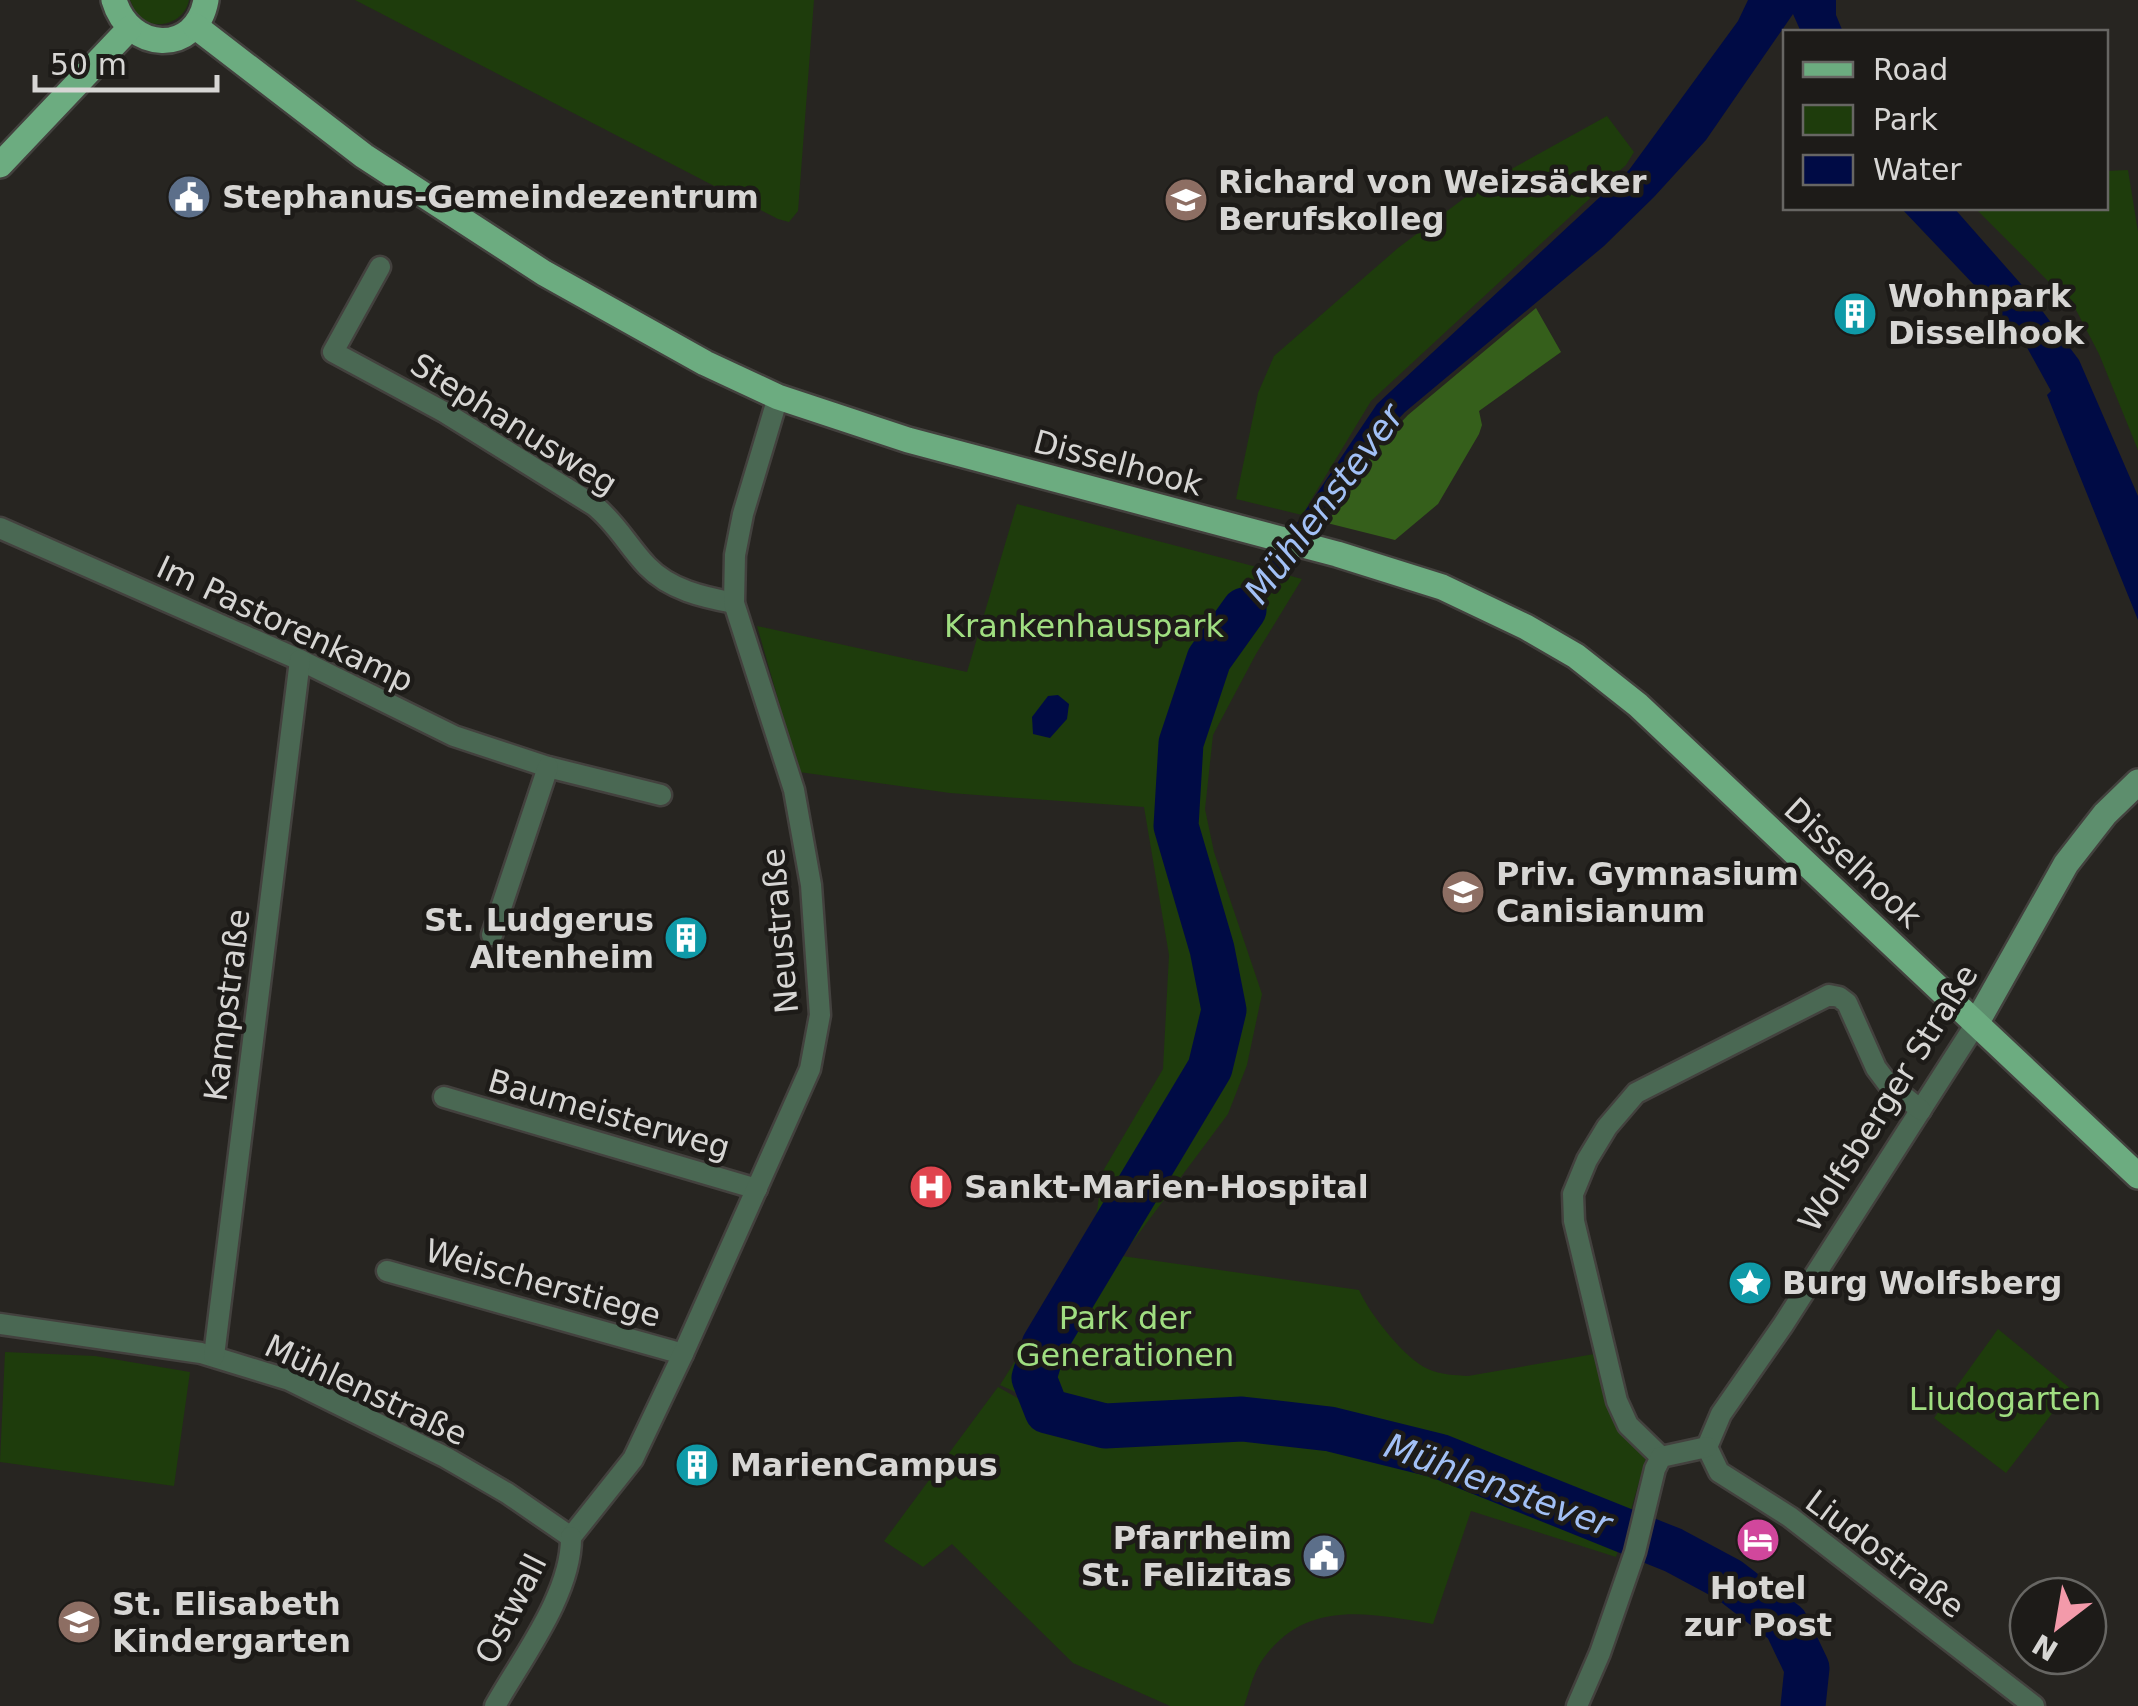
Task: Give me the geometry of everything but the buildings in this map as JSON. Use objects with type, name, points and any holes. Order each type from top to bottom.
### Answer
[{"type":"main road","points":[[114,0],[129,29],[141,37],[170,40],[195,26],[206,0]]},
{"type":"main road","name":"Disselhook","points":[[195,26],[364,156],[544,273],[705,363],[778,397],[908,440],[1400,572],[1526,626],[1576,656],[1638,706],[2138,1176]]},
{"type":"main road","points":[[0,166],[129,29]]},
{"type":"main road","name":"Wolfsberger Straße","points":[[1977,1022],[2066,864],[2105,814],[2138,782]]},
{"type":"street","name":"Stephanusweg","points":[[380,268],[333,352],[444,412],[594,506],[614,521],[644,564],[660,578],[695,595],[734,603]]},
{"type":"street","name":"Neustraße","points":[[571,1537],[633,1458],[683,1354],[810,1069],[820,1015],[811,885],[794,790],[734,603],[735,555],[743,514],[778,397]]},
{"type":"street","name":"Im Pastorenkamp","points":[[0,528],[300,660],[454,736],[548,767],[660,795]]},
{"type":"street","name":"Kampstraße","points":[[214,1356],[300,660]]},
{"type":"street","points":[[492,935],[548,767]]},
{"type":"street","points":[[1661,1457],[1628,1425],[1617,1401],[1574,1221],[1573,1194],[1587,1160],[1620,1110],[1636,1093],[1830,996],[1847,1003],[1876,1068],[1888,1084],[1920,1110]]},
{"type":"street","name":"Wolfsberger Straße","points":[[1707,1447],[1721,1414],[1783,1326],[1977,1022]]},
{"type":"street","name":"Baumeisterweg","points":[[444,1096],[757,1189]]},
{"type":"street","name":"Weischerstiege","points":[[386,1271],[683,1354]]},
{"type":"street","name":"Mühlenstraße","points":[[0,1324],[214,1356],[289,1380],[395,1430],[507,1492],[571,1537]]},
{"type":"street","points":[[1661,1457],[1707,1447]]},
{"type":"street","name":"Liudostraße","points":[[1707,1447],[1720,1472],[1790,1517],[2034,1706]]},
{"type":"street","points":[[1577,1706],[1635,1552],[1650,1483],[1661,1457]]},
{"type":"street","name":"Ostwall","points":[[495,1706],[564,1583],[572,1558],[571,1537]]},
{"type":"green space","points":[[130,0],[189,0],[182,15],[160,24],[145,20]]},
{"type":"green space","points":[[355,0],[814,0],[798,211],[789,222],[778,219]]},
{"type":"green space","points":[[1607,116],[1634,152],[1626,165],[1371,401],[1302,515],[1236,499],[1258,393],[1274,356],[1398,248],[1479,187]]},
{"type":"green space","points":[[2128,170],[2138,232],[2138,450],[2099,354],[2075,308],[1977,210],[2108,210],[2108,171]]},
{"type":"green space","points":[[1536,308],[1561,352],[1479,411],[1479,434],[1438,504],[1395,540],[1327,523],[1373,452],[1408,415]]},
{"type":"green space","points":[[1017,504],[1302,579],[1213,735],[1205,809],[1214,852],[1262,994],[1247,1065],[1228,1114],[1122,1256],[1359,1290],[1399,1346],[1419,1364],[1443,1374],[1468,1376],[1600,1353],[1647,1454],[1627,1524],[1441,1451],[1332,1423],[1240,1411],[1107,1419],[1048,1407],[1000,1385],[1093,1237],[1103,1171],[1163,1069],[1169,955],[1144,807],[950,793],[799,772],[757,626],[967,672]]},
{"type":"green space","name":"Liudogarten","points":[[1998,1329],[2071,1389],[2006,1473],[1934,1418]]},
{"type":"green space","points":[[5,1352],[95,1356],[190,1372],[174,1486],[0,1462]]},
{"type":"green space","points":[[998,1387],[1046,1414],[1105,1433],[1243,1425],[1334,1436],[1438,1464],[1623,1535],[1616,1557],[1471,1511],[1433,1624],[1362,1614],[1317,1619],[1278,1642],[1258,1667],[1244,1706],[1170,1706],[1073,1663],[952,1544],[923,1567],[884,1541]]},
{"type":"water","points":[[1748,0],[1836,0],[1836,15],[1842,30],[1800,30],[1793,14],[1706,140],[1654,197],[1604,246],[1405,412],[1369,450],[1211,661],[1207,657],[1377,404],[1629,170],[1738,21]]},
{"type":"water","points":[[1903,210],[1956,210],[2028,292],[2079,360],[2138,496],[2138,620],[2047,395],[2051,391],[2024,342]]},
{"type":"water","points":[[1058,695],[1069,704],[1067,719],[1050,738],[1033,734],[1032,717],[1048,696]]},
{"type":"waterway","name":"Mühlenstever","points":[[1244,610],[1209,659],[1181,743],[1176,826],[1212,949],[1224,1010],[1210,1068],[1044,1345],[1034,1378],[1047,1411],[1105,1426],[1242,1419],[1330,1429],[1439,1456],[1673,1550],[1729,1580],[1786,1624],[1807,1668],[1803,1706]]},
{"type":"place","name":"Stephanus-Gemeindezentrum","points":[[189,197]]},
{"type":"place","name":"Richard von Weizsäcker Berufskolleg","points":[[1186,200]]},
{"type":"place","name":"Wohnpark Disselhook","points":[[1855,314]]},
{"type":"place","name":"Priv. Gymnasium Canisianum","points":[[1463,892]]},
{"type":"place","name":"St. Ludgerus Altenheim","points":[[686,938]]},
{"type":"place","name":"Sankt-Marien-Hospital","points":[[931,1187]]},
{"type":"place","name":"Burg Wolfsberg","points":[[1750,1283]]},
{"type":"place","name":"MarienCampus","points":[[697,1465]]},
{"type":"place","name":"Hotel zur Post","points":[[1758,1540]]},
{"type":"place","name":"Pfarrheim St. Felizitas","points":[[1324,1556]]},
{"type":"place","name":"St. Elisabeth Kindergarten","points":[[79,1622]]},
{"type":"park label","name":"Krankenhauspark","points":[[1084,626]]},
{"type":"park label","name":"Park der Generationen","points":[[1125,1336]]}]
